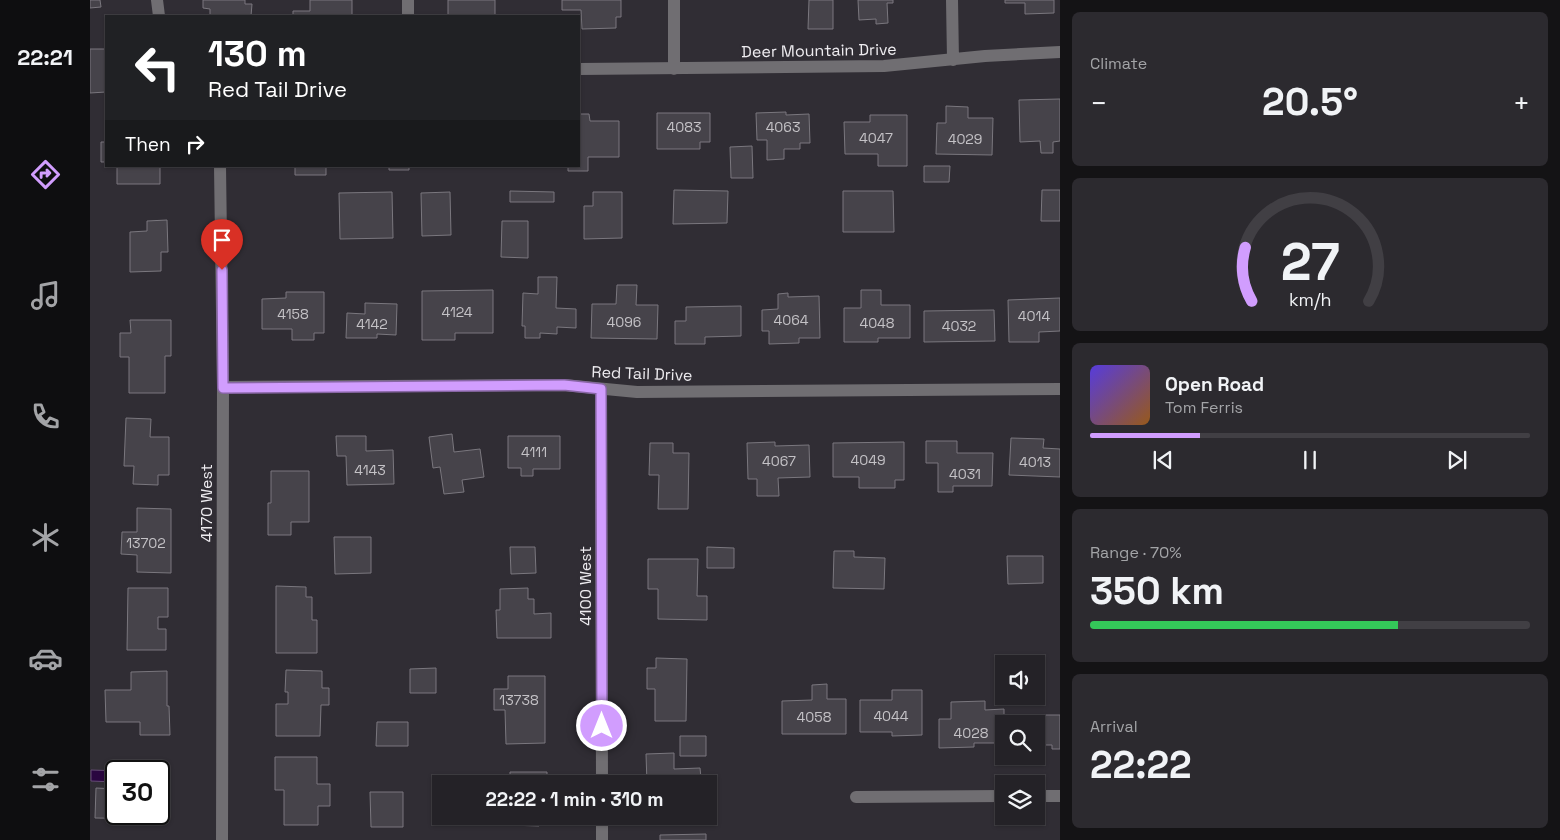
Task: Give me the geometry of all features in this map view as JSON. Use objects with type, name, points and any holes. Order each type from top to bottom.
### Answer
[{"type":"street","points":[[157,0],[159,15]]},
{"type":"street","points":[[408,0],[408,15]]},
{"type":"street","points":[[674,0],[674,69]]},
{"type":"street","points":[[952,0],[953,60]]},
{"type":"street","name":"Deer Mountain Drive","points":[[580,69],[852,67],[1019,53],[1060,52]]},
{"type":"street","name":"4170 West","points":[[220,167],[223,388],[222,840]]},
{"type":"street","name":"Red Tail Drive","points":[[223,388],[564,385],[637,392],[1060,389]]},
{"type":"street","name":"4100 West","points":[[601,389],[602,775]]},
{"type":"street","points":[[856,797],[995,796]]},
{"type":"street","points":[[1045,796],[1060,796]]},
{"type":"street","points":[[602,825],[602,840]]},
{"type":"shaded area","points":[[91,770],[105,770],[105,782],[91,781]]},
{"type":"building","points":[[90,0],[100,0],[101,7],[90,8]]},
{"type":"building","points":[[203,0],[245,0],[245,4],[252,4],[251,15],[210,15],[210,9],[203,8]]},
{"type":"building","points":[[310,0],[352,0],[352,15],[293,15],[293,11],[310,11]]},
{"type":"building","points":[[448,0],[495,0],[495,15],[448,15]]},
{"type":"building","points":[[562,0],[621,0],[621,17],[616,17],[616,28],[582,29],[581,10],[562,10]]},
{"type":"building","points":[[809,0],[833,0],[833,29],[808,29]]},
{"type":"building","points":[[858,0],[893,0],[893,3],[887,3],[888,23],[876,24],[876,19],[859,20]]},
{"type":"building","points":[[1005,0],[1054,0],[1054,13],[1025,14],[1025,3],[1005,3]]},
{"type":"building","points":[[90,49],[105,49],[105,92],[90,93]]},
{"type":"building","points":[[1060,99],[1060,141],[1053,142],[1053,153],[1041,153],[1040,141],[1020,142],[1019,100]]},
{"type":"building","points":[[946,106],[968,107],[968,118],[993,118],[992,155],[936,154],[937,123],[946,123]]},
{"type":"building","points":[[786,112],[786,115],[809,114],[810,143],[800,143],[800,149],[784,149],[784,159],[767,160],[767,140],[757,140],[756,113]]},
{"type":"building","points":[[657,113],[710,113],[710,142],[700,142],[700,149],[657,149]]},
{"type":"building","points":[[580,114],[589,114],[590,121],[619,121],[619,157],[588,157],[588,171],[568,171],[568,167],[580,167]]},
{"type":"building","points":[[870,115],[907,115],[907,166],[878,166],[878,154],[845,154],[844,122],[870,122]]},
{"type":"building","points":[[101,142],[105,142],[105,162],[101,162]]},
{"type":"building","points":[[752,146],[753,178],[731,178],[730,147]]},
{"type":"building","points":[[924,166],[950,166],[949,182],[924,182]]},
{"type":"building","points":[[117,167],[160,167],[160,184],[117,184]]},
{"type":"building","points":[[295,167],[326,167],[326,175],[295,175]]},
{"type":"building","points":[[389,167],[409,167],[409,170],[389,170]]},
{"type":"building","points":[[674,190],[728,191],[727,223],[673,224]]},
{"type":"building","points":[[1042,190],[1060,190],[1060,221],[1041,221]]},
{"type":"building","points":[[510,191],[554,192],[554,202],[510,202]]},
{"type":"building","points":[[843,191],[893,191],[894,232],[843,232]]},
{"type":"building","points":[[392,192],[393,238],[340,239],[339,193]]},
{"type":"building","points":[[450,192],[451,235],[422,236],[421,193]]},
{"type":"building","points":[[593,192],[622,192],[622,238],[584,239],[584,206],[593,206]]},
{"type":"building","points":[[167,220],[168,252],[161,252],[161,271],[130,272],[130,232],[147,231],[147,221]]},
{"type":"building","points":[[502,221],[528,221],[528,258],[501,257]]},
{"type":"building","points":[[538,277],[557,277],[556,308],[576,309],[576,328],[557,327],[557,334],[540,333],[540,338],[525,338],[525,326],[522,326],[523,293],[538,294]]},
{"type":"building","points":[[617,285],[637,285],[636,305],[658,305],[657,339],[591,338],[592,304],[616,304]]},
{"type":"building","points":[[493,290],[493,333],[455,333],[455,340],[422,340],[422,291]]},
{"type":"building","points":[[861,290],[881,290],[881,305],[910,305],[910,338],[878,338],[878,342],[844,342],[844,308],[861,308]]},
{"type":"building","points":[[286,292],[324,292],[324,333],[314,333],[314,340],[292,340],[292,329],[262,329],[262,299],[286,298]]},
{"type":"building","points":[[788,293],[788,297],[819,296],[820,338],[799,338],[799,343],[769,344],[769,331],[762,331],[762,310],[778,309],[778,294]]},
{"type":"building","points":[[1060,298],[1060,331],[1039,332],[1039,342],[1009,342],[1008,300]]},
{"type":"building","points":[[365,303],[397,304],[396,335],[377,334],[377,338],[346,338],[347,313],[365,314]]},
{"type":"building","points":[[741,306],[741,336],[705,337],[705,344],[675,344],[675,321],[686,321],[686,307]]},
{"type":"building","points":[[994,310],[995,341],[924,342],[924,311]]},
{"type":"building","points":[[130,320],[171,320],[171,356],[165,356],[165,393],[129,393],[129,357],[120,357],[120,333],[131,333]]},
{"type":"building","points":[[126,418],[151,419],[150,437],[169,437],[169,475],[158,475],[158,485],[133,484],[134,466],[124,466]]},
{"type":"building","points":[[452,434],[454,452],[480,449],[484,477],[462,480],[464,492],[444,494],[440,467],[433,468],[429,437]]},
{"type":"building","points":[[336,436],[366,436],[366,451],[393,450],[394,484],[347,485],[346,456],[337,456]]},
{"type":"building","points":[[508,436],[560,436],[560,469],[533,469],[533,476],[521,476],[521,468],[508,468]]},
{"type":"building","points":[[1011,438],[1044,439],[1043,448],[1060,449],[1060,477],[1009,475]]},
{"type":"building","points":[[926,441],[957,441],[957,453],[993,453],[992,486],[953,486],[953,492],[938,492],[938,463],[926,463]]},
{"type":"building","points":[[775,442],[775,446],[809,445],[810,477],[778,478],[779,496],[757,496],[757,479],[748,479],[747,443]]},
{"type":"building","points":[[904,442],[904,480],[895,480],[895,488],[859,488],[859,477],[833,477],[833,443]]},
{"type":"building","points":[[650,443],[673,443],[673,453],[689,453],[688,509],[658,509],[659,475],[649,475]]},
{"type":"building","points":[[271,471],[309,471],[309,522],[291,522],[291,535],[268,535]]},
{"type":"building","points":[[137,508],[171,509],[171,573],[137,572],[137,555],[121,554],[122,532],[137,532]]},
{"type":"building","points":[[334,537],[371,537],[371,573],[335,574]]},
{"type":"building","points":[[510,547],[535,547],[536,573],[511,574]]},
{"type":"building","points":[[707,547],[734,548],[734,568],[707,568]]},
{"type":"building","points":[[834,551],[854,551],[854,557],[885,558],[884,589],[833,588]]},
{"type":"building","points":[[1007,556],[1043,556],[1043,583],[1008,584]]},
{"type":"building","points":[[648,559],[698,559],[697,596],[707,596],[707,620],[658,619],[658,589],[648,589]]},
{"type":"building","points":[[276,586],[306,587],[306,597],[312,597],[312,620],[317,620],[317,653],[276,653]]},
{"type":"building","points":[[128,588],[168,588],[168,617],[158,617],[158,629],[166,629],[166,650],[127,650]]},
{"type":"building","points":[[528,588],[528,599],[534,599],[534,614],[551,613],[551,638],[497,638],[496,610],[500,610],[500,589]]},
{"type":"building","points":[[656,658],[687,659],[686,721],[655,721],[655,689],[647,689],[647,668],[656,668]]},
{"type":"building","points":[[436,668],[436,693],[410,693],[410,669]]},
{"type":"building","points":[[286,670],[322,671],[322,688],[329,688],[329,705],[321,705],[320,736],[276,736],[276,704],[288,704],[288,692],[285,692]]},
{"type":"building","points":[[167,671],[167,706],[169,706],[170,735],[140,735],[140,722],[106,722],[105,690],[131,690],[131,672]]},
{"type":"building","points":[[508,676],[545,676],[545,743],[506,744],[505,710],[494,710],[494,689],[508,689]]},
{"type":"building","points":[[827,684],[827,699],[846,699],[846,734],[782,734],[782,701],[812,700],[812,685]]},
{"type":"building","points":[[892,690],[922,690],[922,735],[892,736],[892,732],[860,732],[860,700],[892,700]]},
{"type":"building","points":[[985,701],[985,710],[1004,709],[1004,715],[995,715],[995,743],[974,743],[974,747],[939,748],[939,719],[951,719],[951,702]]},
{"type":"building","points":[[1045,715],[1060,715],[1060,749],[1052,749],[1052,745],[1045,745]]},
{"type":"building","points":[[377,722],[408,722],[408,746],[376,746]]},
{"type":"building","points":[[680,736],[706,736],[706,756],[680,756]]},
{"type":"building","points":[[674,753],[674,769],[700,768],[701,775],[647,775],[646,754]]},
{"type":"building","points":[[275,757],[317,757],[317,784],[330,784],[330,806],[318,806],[318,825],[284,825],[284,790],[275,790]]},
{"type":"building","points":[[510,772],[547,772],[547,775],[510,775]]},
{"type":"building","points":[[96,788],[105,788],[105,818],[95,818]]},
{"type":"building","points":[[370,792],[403,792],[403,827],[371,827]]},
{"type":"building","points":[[706,834],[706,840],[660,840],[660,835]]},
{"type":"route","points":[[222,270],[223,388],[564,385],[601,389],[602,726]]}]
